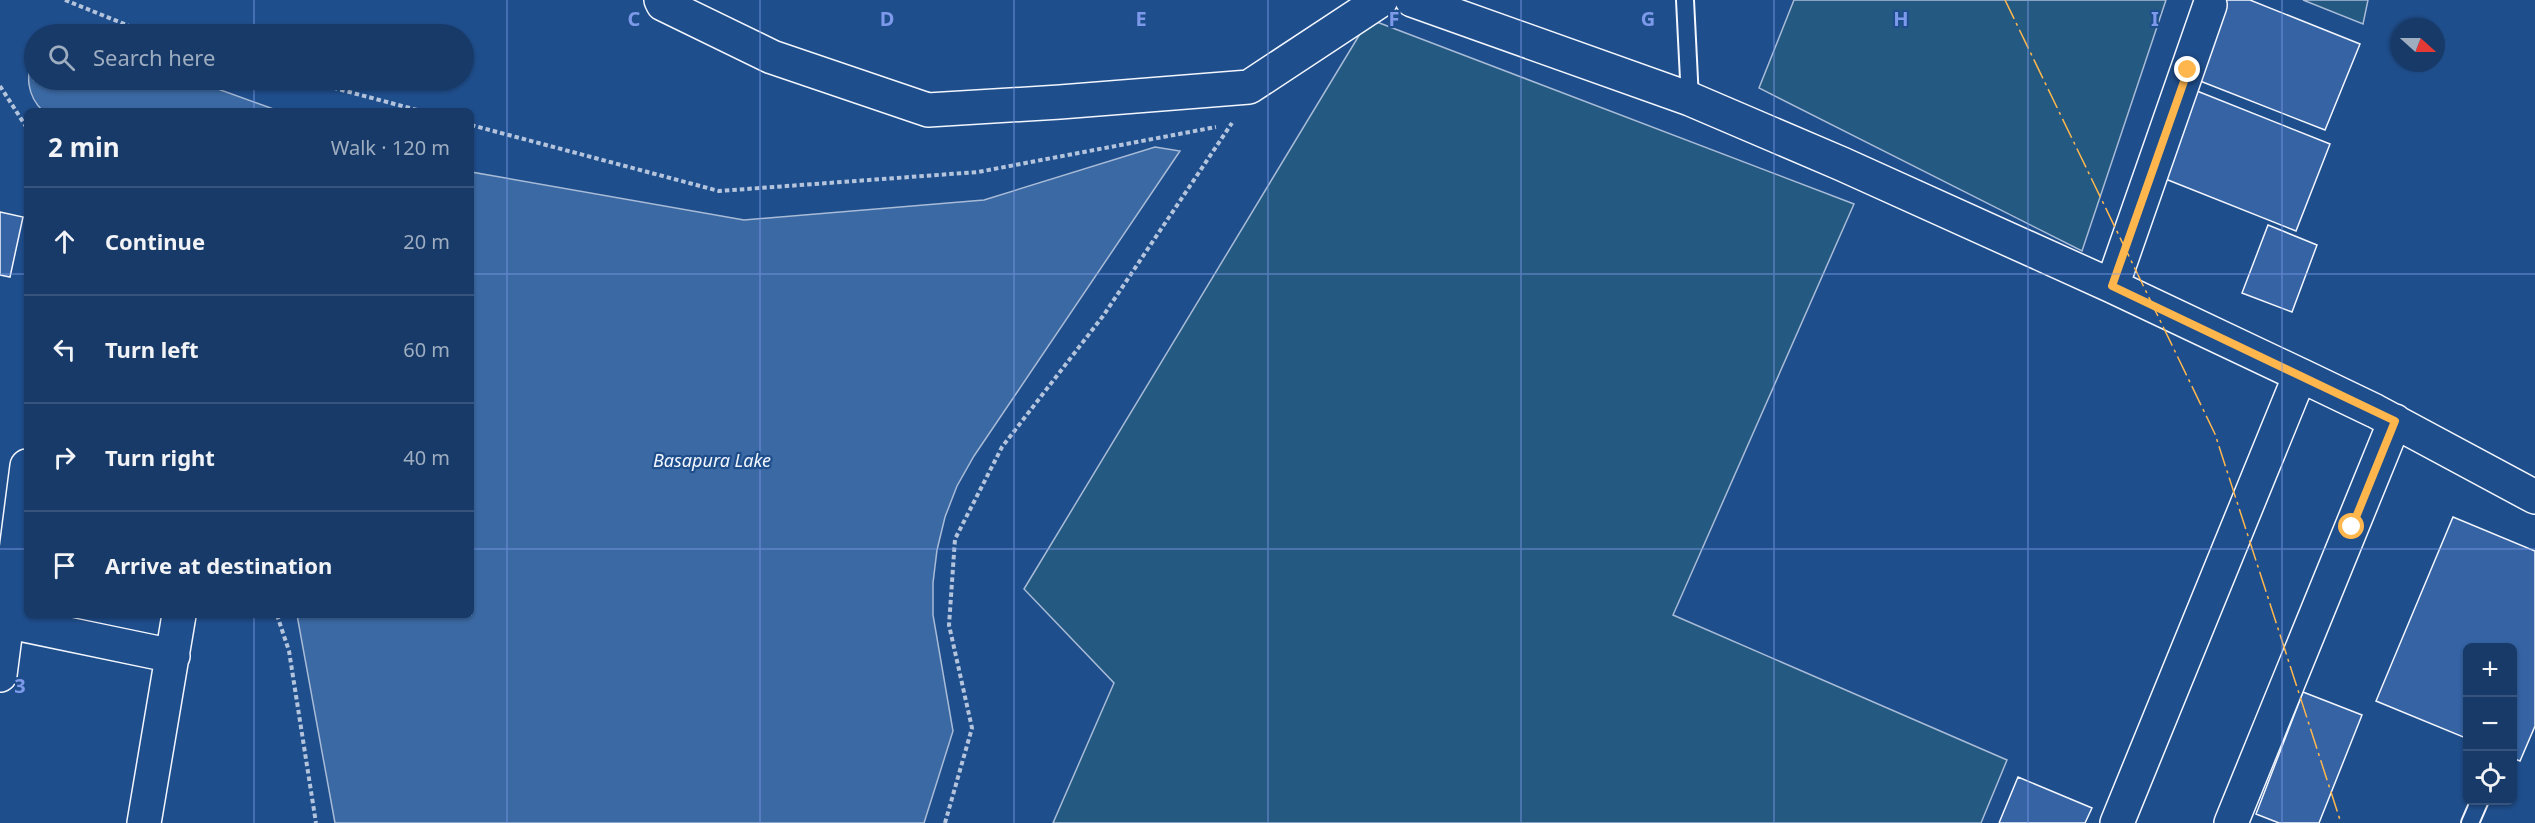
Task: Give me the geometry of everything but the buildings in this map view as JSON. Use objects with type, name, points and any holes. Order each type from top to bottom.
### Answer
[{"type":"street","points":[[661,0],[663,4],[772,57],[928,110],[1250,87],[1381,0]]},
{"type":"street","points":[[1412,0],[1690,99],[1842,164],[2112,286],[2300,375],[2395,421],[2535,497]]},
{"type":"street","points":[[2112,286],[2210,5]]},
{"type":"street","points":[[2117,823],[2300,375]]},
{"type":"street","points":[[2231,823],[2395,421]]},
{"type":"street","points":[[0,675],[4,620],[24,486]]},
{"type":"street","points":[[144,823],[179,618]]},
{"type":"street","points":[[4,620],[173,656]]},
{"type":"lane","points":[[1684,0],[1690,99]]},
{"type":"lane","points":[[2470,823],[2478,805]]},
{"type":"path","points":[[65,0],[124,24]]},
{"type":"path","points":[[0,86],[24,123]]},
{"type":"path","points":[[945,823],[972,728],[950,625],[956,539],[1002,447],[1103,316],[1231,125],[1250,87]]},
{"type":"path","points":[[342,90],[410,108]]},
{"type":"path","points":[[474,125],[719,191],[978,172],[1231,125]]},
{"type":"path","points":[[278,618],[289,651],[316,823]]},
{"type":"shaded area","points":[[1794,0],[2166,0],[2082,251],[1759,88]]},
{"type":"shaded area","points":[[2303,0],[2368,0],[2363,24]]},
{"type":"shaded area","points":[[1369,19],[1854,204],[1673,615],[2007,760],[1981,823],[1053,823],[1114,683],[1024,589]]},
{"type":"water","points":[[30,90],[221,90],[271,108],[40,108]]},
{"type":"water","name":"Basapura Lake","points":[[1155,147],[1180,151],[974,456],[957,486],[945,517],[937,550],[933,583],[933,615],[953,731],[924,823],[335,823],[298,618],[474,618],[474,173],[744,220],[984,200]]},
{"type":"power","points":[[2005,0],[2215,434],[2341,823]]},
{"type":"route","points":[[2188,70],[2112,286],[2395,421],[2352,527]]}]
